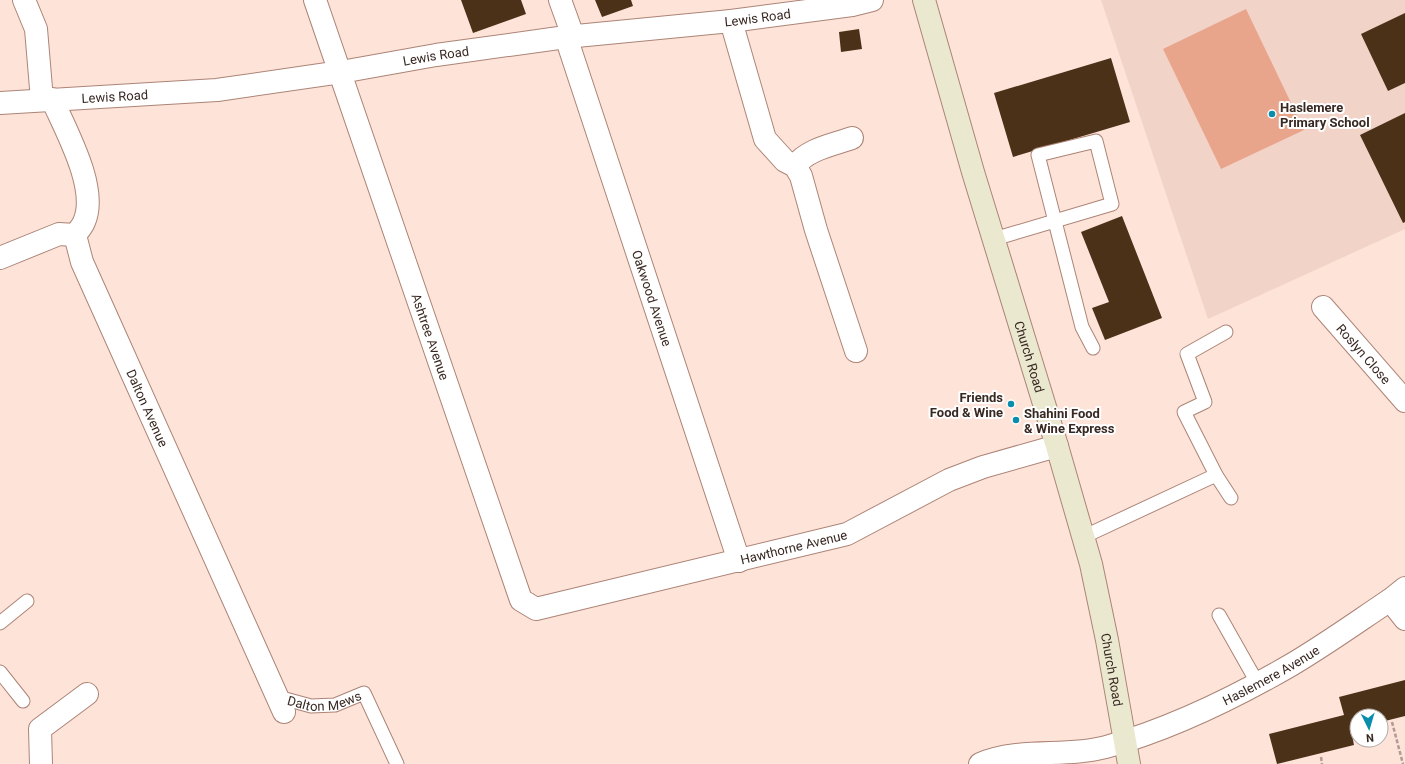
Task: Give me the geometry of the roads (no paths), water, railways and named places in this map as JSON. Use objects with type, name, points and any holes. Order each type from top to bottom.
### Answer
[{"type":"street","points":[[0,258],[58,234],[75,235],[84,222],[87,204],[86,184],[78,160],[47,100],[36,29],[24,0]]},
{"type":"street","name":"Ashtree Avenue","points":[[315,0],[341,72],[521,600]]},
{"type":"street","name":"Oakwood Avenue","points":[[560,0],[569,36],[738,560]]},
{"type":"street","name":"Lewis Road","points":[[0,103],[217,90],[341,72],[436,55],[569,36],[731,21],[786,7],[852,5],[872,0]]},
{"type":"street","name":"Church Road","points":[[924,0],[1084,537],[1106,635],[1129,764]]},
{"type":"street","points":[[731,21],[765,139],[785,161],[795,166],[801,176],[816,230],[856,351]]},
{"type":"street","points":[[795,166],[799,160],[812,152],[852,138]]},
{"type":"street","name":"Dalton Avenue","points":[[75,235],[82,262],[281,705]]},
{"type":"street","name":"Roslyn Close","points":[[1324,307],[1405,401]]},
{"type":"street","name":"Hawthorne Avenue","points":[[521,600],[536,609],[847,534],[948,480],[983,467],[1056,446]]},
{"type":"street","points":[[1398,594],[1405,619]]},
{"type":"street","name":"Haslemere Avenue","points":[[980,764],[1009,756],[1084,751],[1102,748],[1164,727],[1228,700],[1258,684],[1293,664],[1398,594]]},
{"type":"street","points":[[41,764],[40,729],[87,694]]},
{"type":"lane","points":[[994,239],[1054,220],[1112,204],[1096,141],[1038,155],[1054,220],[1082,327],[1093,348]]},
{"type":"lane","points":[[1226,332],[1187,354],[1205,402],[1184,412],[1216,475],[1231,498]]},
{"type":"lane","points":[[1084,537],[1216,475]]},
{"type":"lane","points":[[0,623],[27,601]]},
{"type":"lane","points":[[1219,615],[1258,684]]},
{"type":"lane","points":[[0,672],[23,701]]},
{"type":"lane","name":"Dalton Mews","points":[[281,705],[335,705],[364,692],[396,764]]},
{"type":"place","name":"Haslemere Primary School","points":[[1272,114]]},
{"type":"place","name":"Friends Food & Wine","points":[[1011,404]]},
{"type":"place","name":"Shahini Food & Wine Express","points":[[1016,420]]}]
